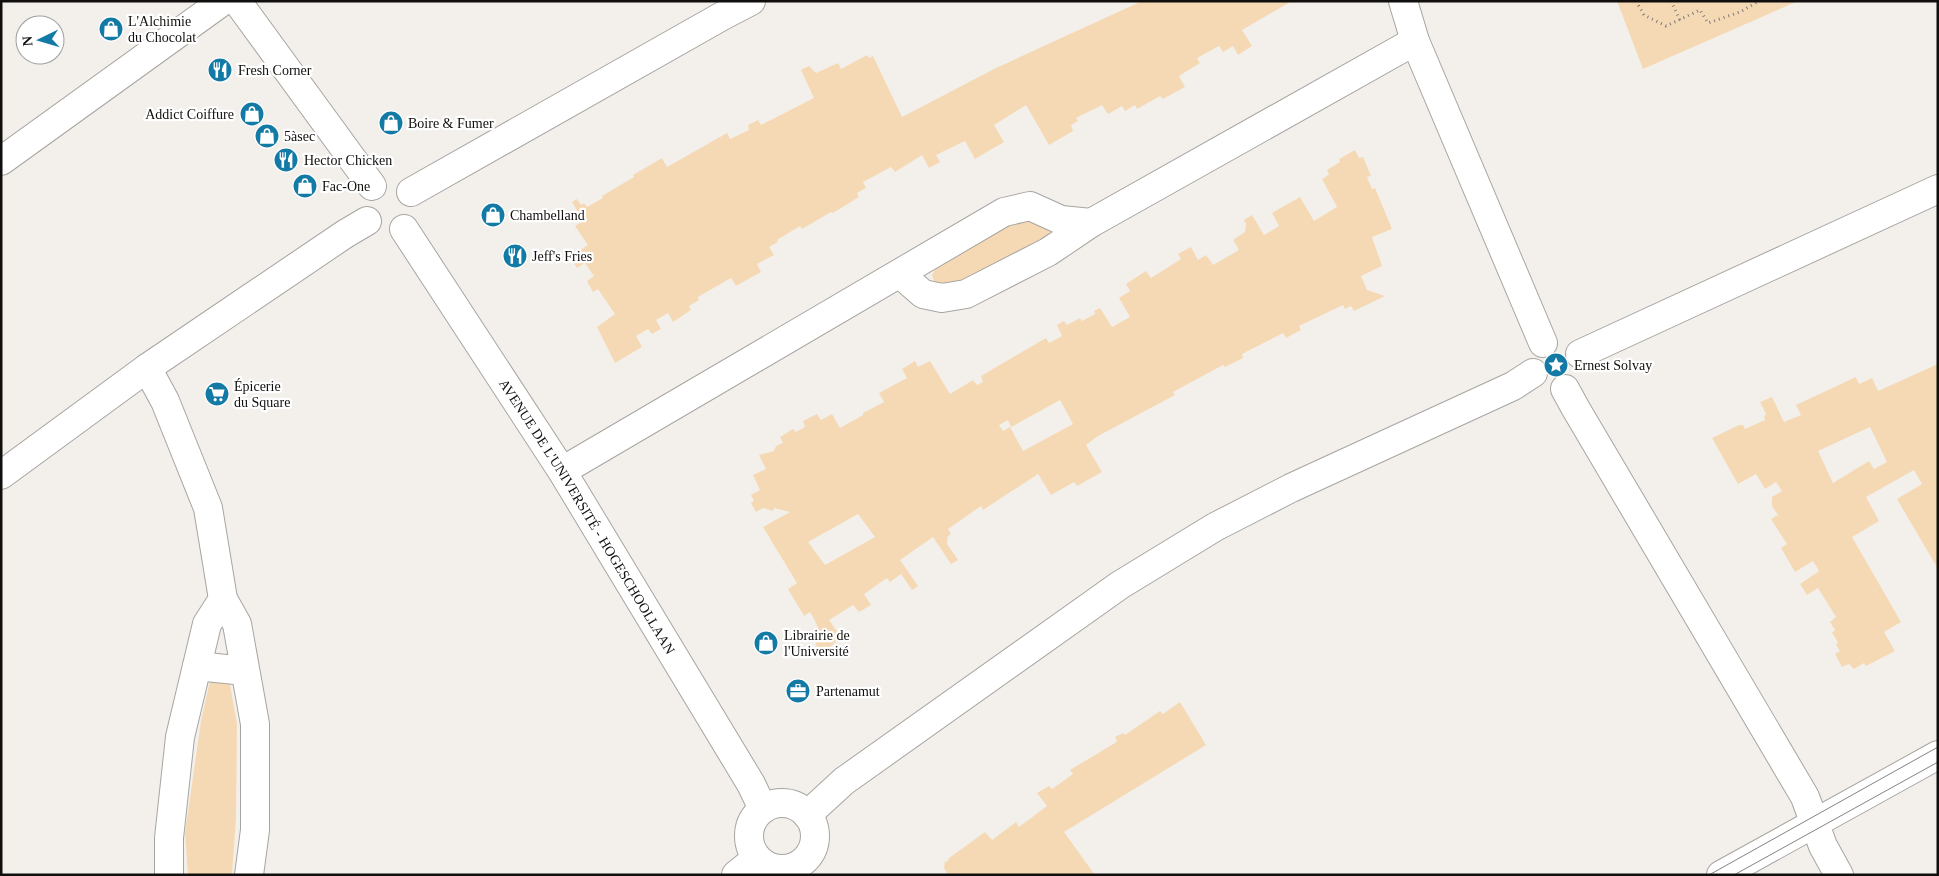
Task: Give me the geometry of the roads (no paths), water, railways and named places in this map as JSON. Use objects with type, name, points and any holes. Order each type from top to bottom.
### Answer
[{"type":"street","points":[[1,161],[223,1]]},
{"type":"street","points":[[236,1],[372,186]]},
{"type":"street","points":[[412,192],[720,8],[751,1]]},
{"type":"street","points":[[1403,1],[1415,40],[1543,343]]},
{"type":"street","points":[[900,274],[923,294],[942,298],[966,294],[1048,252],[1091,223],[1415,40]]},
{"type":"street","points":[[385,180],[393,180],[407,186],[412,192],[416,212],[410,225],[393,234],[381,232],[370,226],[362,207],[366,192],[372,186],[385,180]]},
{"type":"street","points":[[1580,354],[1938,189]]},
{"type":"street","points":[[562,471],[1004,212],[1030,206],[1061,220],[1091,223]]},
{"type":"street","points":[[1,475],[147,368],[367,221]]},
{"type":"street","name":"AVENUE DE L'UNIVERSITÉ - HOGESCHOOLLAAN","points":[[404,229],[562,471],[751,784],[763,809]]},
{"type":"street","points":[[1553,339],[1564,340],[1574,345],[1580,354],[1582,364],[1581,375],[1574,384],[1566,389],[1546,388],[1538,382],[1533,373],[1531,362],[1535,351],[1543,343],[1553,339]]},
{"type":"street","points":[[147,368],[165,400],[208,508],[223,599],[237,624],[255,724],[255,830],[250,875]]},
{"type":"street","points":[[807,815],[844,782],[1120,585],[1215,528],[1291,488],[1513,386],[1533,373]]},
{"type":"street","points":[[1566,389],[1805,797],[1823,846],[1839,875]]},
{"type":"street","points":[[169,875],[169,838],[180,736],[207,624],[223,599]]},
{"type":"street","points":[[197,666],[245,671]]},
{"type":"street","points":[[1721,875],[1938,755]]},
{"type":"street","points":[[781,803],[791,804],[800,808],[807,815],[813,827],[814,841],[802,870],[777,869],[766,866],[757,858],[750,846],[749,832],[754,819],[763,809],[781,803]]},
{"type":"street","points":[[736,875],[757,858]]},
{"type":"tram line","points":[[1709,875],[1938,747]]},
{"type":"tram line","points":[[1734,875],[1938,762]]},
{"type":"place","name":"L'Alchimie du Chocolat","points":[[111,29]]},
{"type":"place","name":"Fresh Corner","points":[[220,70]]},
{"type":"place","name":"Addict Coiffure","points":[[252,114]]},
{"type":"place","name":"Boire & Fumer","points":[[391,123]]},
{"type":"place","name":"5àsec","points":[[267,136]]},
{"type":"place","name":"Hector Chicken","points":[[286,160]]},
{"type":"place","name":"Fac-One","points":[[305,186]]},
{"type":"place","name":"Chambelland","points":[[493,215]]},
{"type":"place","name":"Jeff's Fries","points":[[515,256]]},
{"type":"place","name":"Ernest Solvay","points":[[1556,365]]},
{"type":"place","name":"Épicerie du Square","points":[[217,394]]},
{"type":"place","name":"Librairie de l'Université","points":[[766,643]]},
{"type":"place","name":"Partenamut","points":[[798,691]]}]
